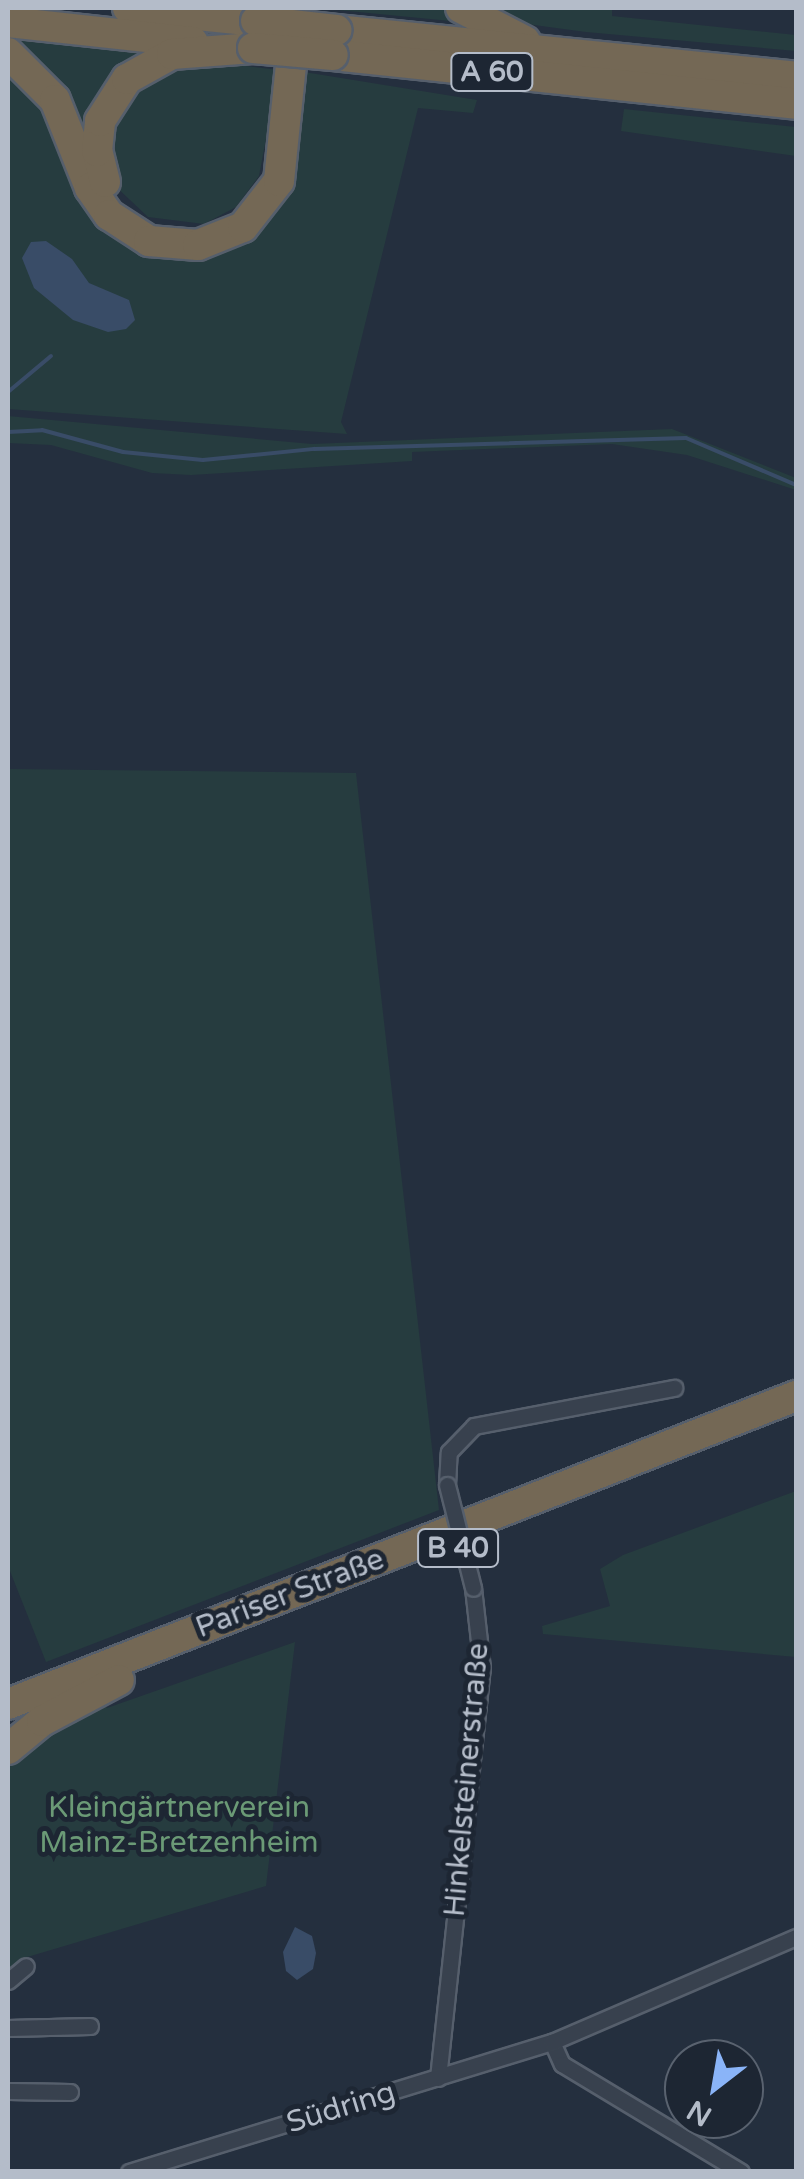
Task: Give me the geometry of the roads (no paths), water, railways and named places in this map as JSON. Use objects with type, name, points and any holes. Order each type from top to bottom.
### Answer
[{"type":"highway","name":"A 60","points":[[128,8],[255,35]]},
{"type":"highway","points":[[8,53],[55,100],[90,188],[108,215],[134,234],[182,246],[229,236],[272,194],[286,149],[297,8]]},
{"type":"highway","points":[[461,8],[551,52]]},
{"type":"highway","name":"A 60","points":[[8,22],[551,52],[796,77]]},
{"type":"highway","points":[[255,35],[172,54],[141,68],[116,92],[100,121],[97,151],[104,180],[132,216],[160,230],[190,233],[220,225],[245,208],[272,164],[290,72]]},
{"type":"highway","name":"A 60","points":[[335,42],[796,104]]},
{"type":"highway","name":"Pariser Straße","points":[[8,1704],[746,1416],[796,1393]]},
{"type":"highway","name":"Pariser Straße","points":[[8,1723],[796,1417]]},
{"type":"highway","name":"B 40","points":[[8,1749],[42,1721],[119,1680]]},
{"type":"street","name":"Hinkelsteinerstraße","points":[[438,2078],[482,1668],[473,1588],[447,1485],[449,1452],[474,1426],[674,1388]]},
{"type":"street","name":"Südring","points":[[129,2172],[552,2042],[796,1937]]},
{"type":"street","points":[[8,1981],[26,1966]]},
{"type":"street","points":[[8,2028],[90,2026]]},
{"type":"street","points":[[552,2042],[562,2064],[742,2172]]},
{"type":"street","points":[[8,2091],[70,2092]]},
{"type":"water","points":[[46,241],[72,259],[89,283],[129,300],[135,320],[126,329],[108,332],[73,320],[34,288],[22,258],[31,242]]},
{"type":"water","points":[[295,1927],[312,1936],[316,1953],[313,1969],[297,1980],[286,1971],[283,1952]]},
{"type":"waterway","points":[[8,392],[51,356]]},
{"type":"waterway","points":[[8,432],[42,430],[123,452],[203,460],[314,449],[686,438],[796,485]]},
{"type":"park label","name":"Kleingärtnerverein Mainz-Bretzenheim","points":[[179,1825]]}]
